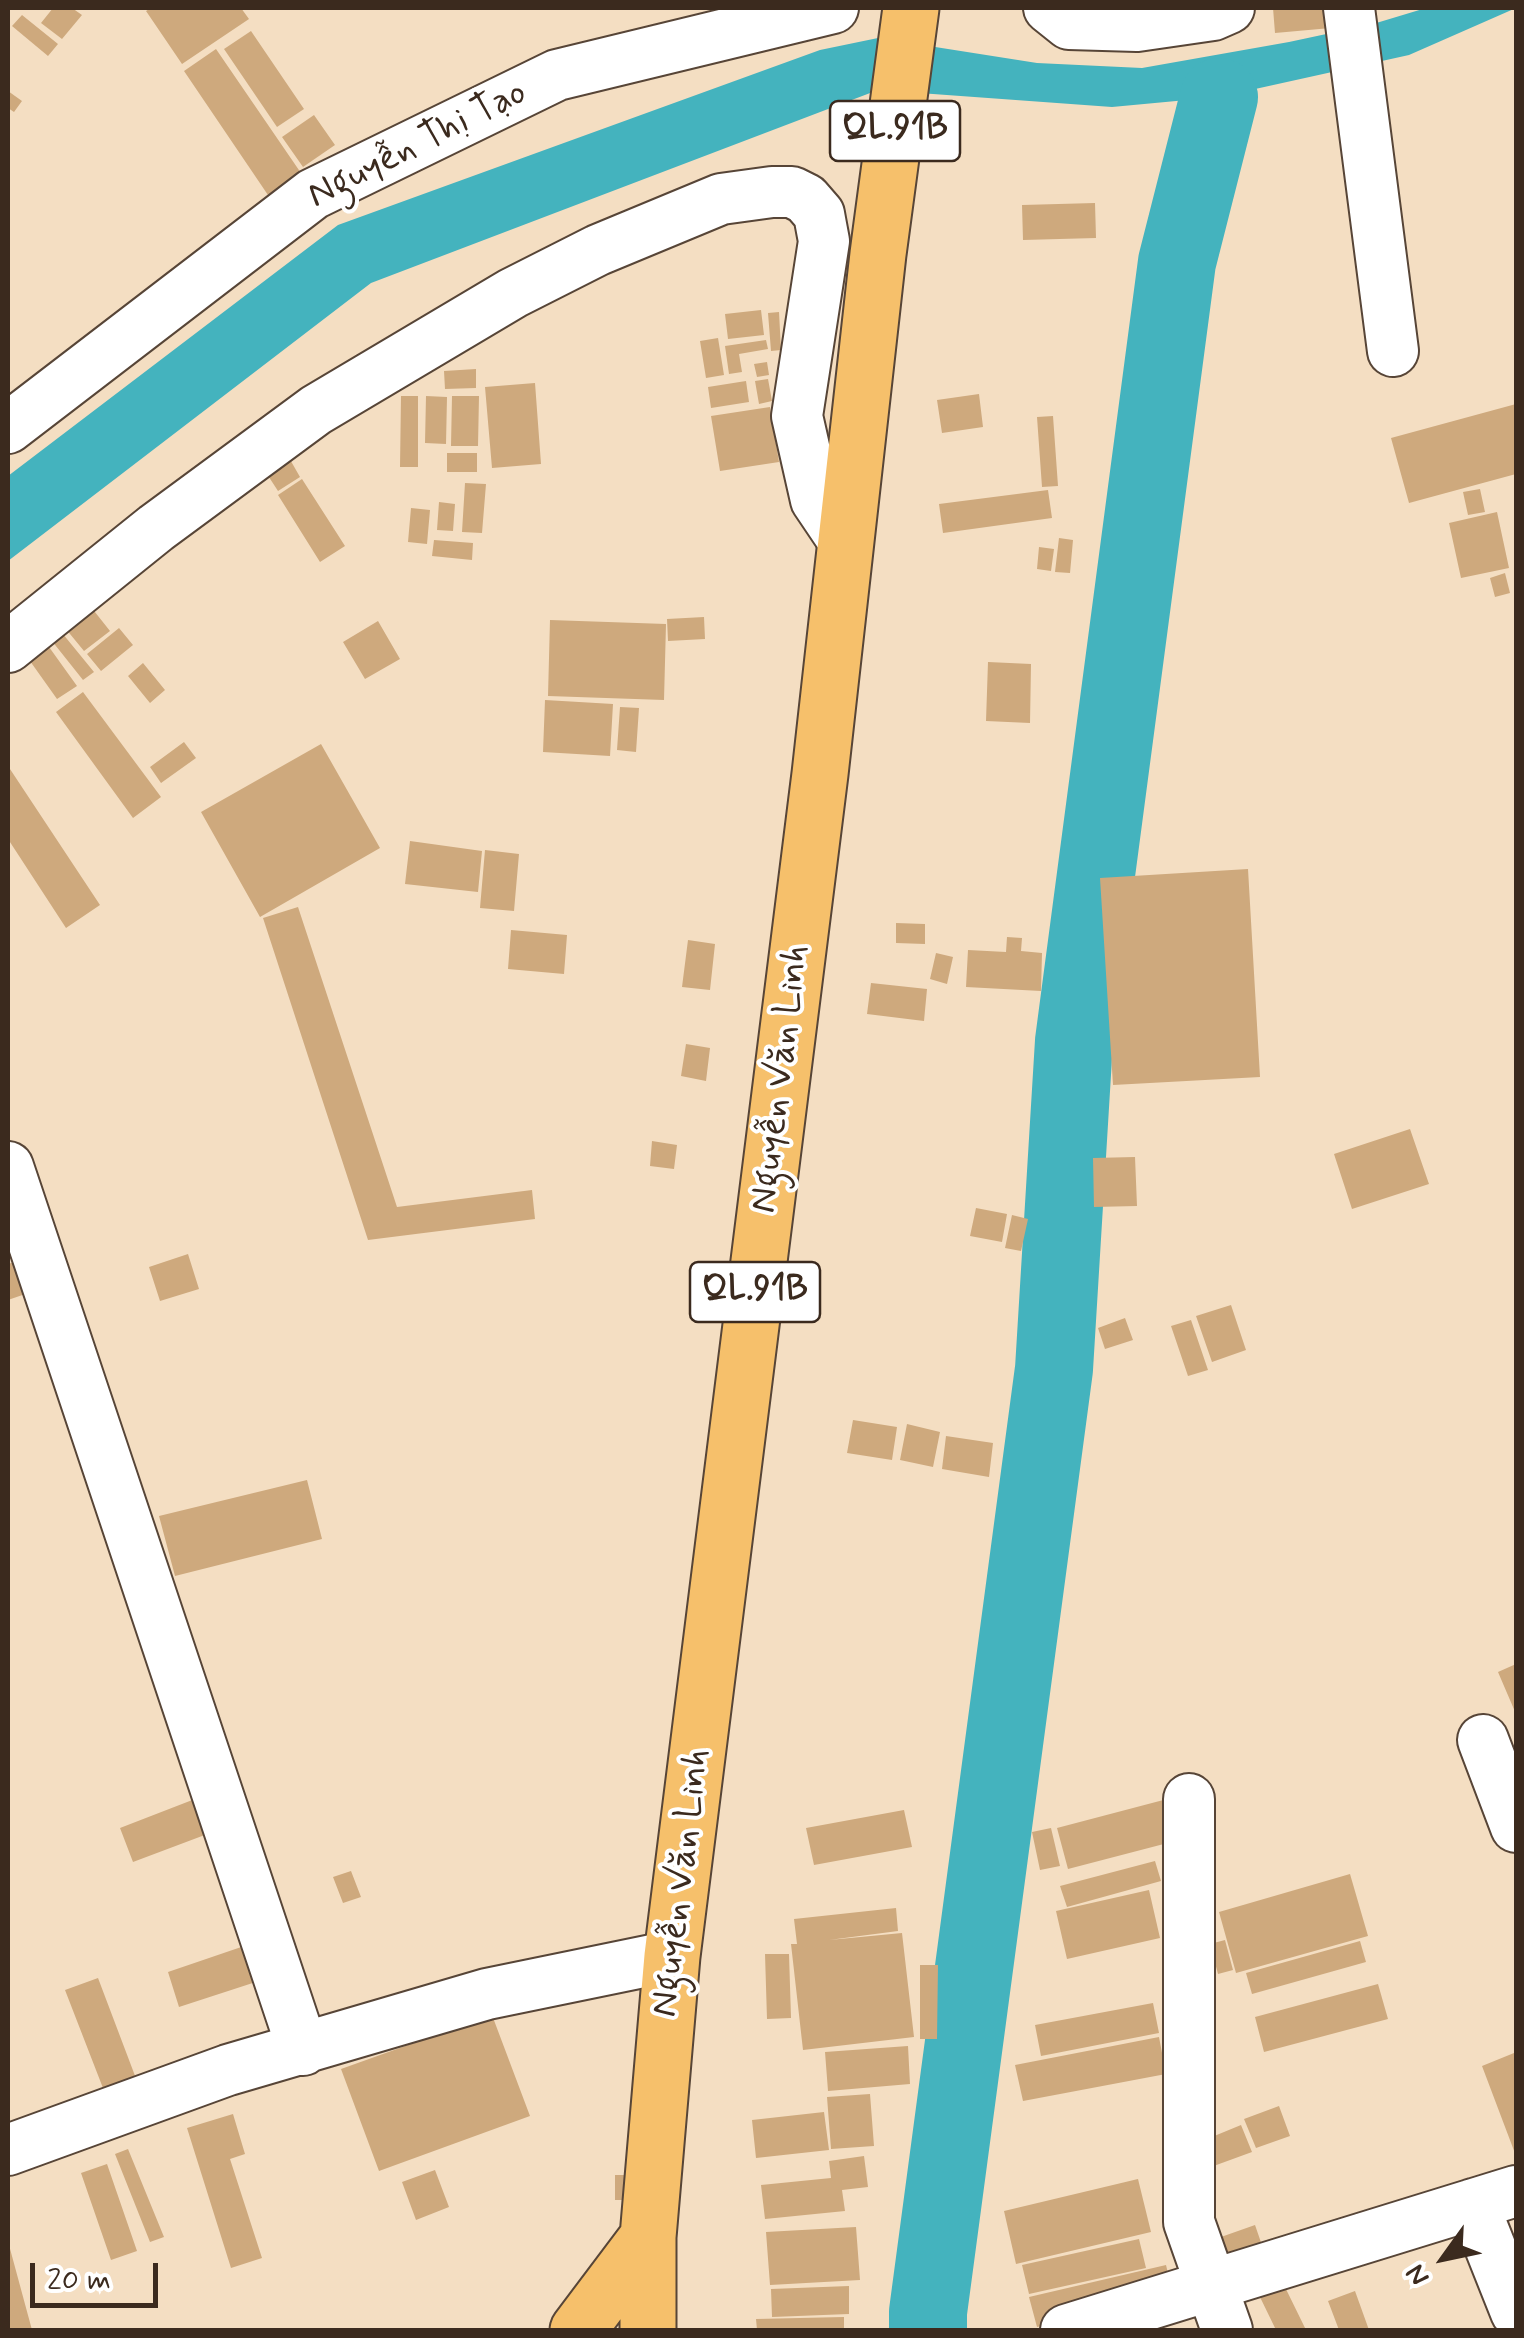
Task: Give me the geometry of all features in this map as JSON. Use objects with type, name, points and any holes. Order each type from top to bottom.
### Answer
[{"type":"highway","name":"Nguyễn Văn Linh","points":[[648,2330],[648,2237],[672,1956],[847,546],[878,254],[912,8]]},
{"type":"highway","points":[[578,2330],[648,2237]]},
{"type":"highway","points":[[648,2237],[676,2330]]},
{"type":"street","name":"Nguyễn Thị Tạo","points":[[8,428],[313,194],[557,75],[832,8]]},
{"type":"street","points":[[1049,8],[1069,24],[1137,26],[1213,15],[1229,8]]},
{"type":"street","points":[[1349,8],[1393,351]]},
{"type":"street","points":[[8,647],[156,528],[349,390],[513,293],[598,250],[722,199],[772,192],[792,192],[806,200],[818,214],[821,225],[824,240],[796,416],[816,500],[847,546]]},
{"type":"street","points":[[8,1167],[304,2050]]},
{"type":"street","points":[[1483,1740],[1516,1827]]},
{"type":"street","points":[[1189,1799],[1189,2222],[1219,2308]]},
{"type":"street","points":[[8,2150],[228,2070],[487,1994],[672,1956]]},
{"type":"street","points":[[1066,2330],[1219,2308],[1495,2197],[1516,2312]]},
{"type":"water","points":[[1426,8],[1516,8],[1409,55],[1219,97],[1112,107],[878,90],[371,283],[8,561],[8,476],[338,225],[820,50],[878,38],[1037,63],[1142,68],[1289,42]]},
{"type":"building","points":[[53,8],[72,8],[82,15],[62,39],[41,23]]},
{"type":"building","points":[[241,8],[249,19],[182,64],[146,11]]},
{"type":"building","points":[[1273,8],[1340,8],[1342,27],[1275,33]]},
{"type":"building","points":[[22,15],[58,44],[48,56],[12,26]]},
{"type":"building","points":[[251,31],[304,109],[277,127],[224,49]]},
{"type":"building","points":[[216,49],[303,176],[270,198],[184,71]]},
{"type":"building","points":[[8,91],[22,101],[14,112],[8,108]]},
{"type":"building","points":[[314,115],[335,145],[303,167],[282,137]]},
{"type":"building","points":[[1095,203],[1096,238],[1023,240],[1022,205]]},
{"type":"building","points":[[761,310],[764,335],[728,339],[725,314]]},
{"type":"building","points":[[779,312],[781,350],[771,351],[768,313]]},
{"type":"building","points":[[718,338],[724,375],[706,378],[700,341]]},
{"type":"building","points":[[766,340],[768,349],[739,354],[742,372],[729,374],[725,346]]},
{"type":"building","points":[[767,362],[769,375],[757,377],[754,364]]},
{"type":"building","points":[[476,369],[476,388],[445,389],[444,371]]},
{"type":"building","points":[[768,379],[772,401],[759,404],[755,381]]},
{"type":"building","points":[[746,381],[749,402],[711,408],[708,387]]},
{"type":"building","points":[[535,383],[541,464],[492,468],[485,387]]},
{"type":"building","points":[[979,394],[983,427],[942,433],[937,400]]},
{"type":"building","points":[[401,396],[418,396],[418,467],[400,467]]},
{"type":"building","points":[[426,396],[447,397],[446,444],[425,443]]},
{"type":"building","points":[[452,396],[479,396],[478,446],[451,446]]},
{"type":"building","points":[[1516,404],[1516,474],[1409,503],[1391,438]]},
{"type":"building","points":[[770,407],[779,462],[720,471],[711,416]]},
{"type":"building","points":[[1053,416],[1058,486],[1042,487],[1037,417]]},
{"type":"building","points":[[447,453],[477,453],[477,472],[447,472]]},
{"type":"building","points":[[288,456],[300,477],[278,491],[265,471]]},
{"type":"building","points":[[302,479],[345,546],[320,562],[278,495]]},
{"type":"building","points":[[465,483],[486,484],[482,533],[462,532]]},
{"type":"building","points":[[1480,489],[1485,512],[1468,515],[1463,492]]},
{"type":"building","points":[[1048,490],[1052,518],[943,533],[939,504]]},
{"type":"building","points":[[439,502],[455,504],[453,531],[437,530]]},
{"type":"building","points":[[411,508],[430,510],[427,544],[408,542]]},
{"type":"building","points":[[1497,512],[1509,568],[1461,578],[1449,523]]},
{"type":"building","points":[[1059,538],[1073,540],[1070,573],[1055,572]]},
{"type":"building","points":[[434,540],[473,543],[472,560],[432,556]]},
{"type":"building","points":[[1039,547],[1054,549],[1051,571],[1037,569]]},
{"type":"building","points":[[1505,573],[1510,593],[1495,597],[1490,578]]},
{"type":"building","points":[[87,602],[110,631],[84,651],[61,623]]},
{"type":"building","points":[[704,617],[705,639],[668,641],[667,619]]},
{"type":"building","points":[[550,620],[666,624],[664,700],[548,696]]},
{"type":"building","points":[[378,621],[400,659],[365,679],[343,642]]},
{"type":"building","points":[[58,628],[94,672],[83,680],[48,636]]},
{"type":"building","points":[[119,628],[133,645],[101,671],[87,654]]},
{"type":"building","points":[[44,640],[77,686],[57,699],[25,654]]},
{"type":"building","points":[[988,662],[1031,664],[1030,723],[986,721]]},
{"type":"building","points":[[143,663],[165,690],[150,703],[128,676]]},
{"type":"building","points":[[83,692],[161,797],[133,818],[56,712]]},
{"type":"building","points":[[545,700],[613,704],[610,756],[543,752]]},
{"type":"building","points":[[620,707],[639,708],[636,752],[617,750]]},
{"type":"building","points":[[184,742],[196,758],[161,783],[150,767]]},
{"type":"building","points":[[321,744],[380,848],[260,917],[201,812]]},
{"type":"building","points":[[8,766],[100,905],[66,928],[8,839]]},
{"type":"building","points":[[410,841],[482,851],[478,892],[405,884]]},
{"type":"building","points":[[485,850],[519,854],[514,911],[480,908]]},
{"type":"building","points":[[1248,869],[1260,1077],[1113,1085],[1100,878]]},
{"type":"building","points":[[298,907],[397,1207],[532,1190],[535,1219],[368,1240],[263,918]]},
{"type":"building","points":[[896,923],[925,924],[925,944],[896,943]]},
{"type":"building","points":[[511,930],[567,935],[564,974],[508,969]]},
{"type":"building","points":[[1007,937],[1022,938],[1021,951],[1042,953],[1041,991],[966,987],[968,950],[1006,952]]},
{"type":"building","points":[[688,940],[715,944],[710,990],[682,987]]},
{"type":"building","points":[[936,953],[953,957],[947,984],[930,979]]},
{"type":"building","points":[[871,983],[927,989],[924,1021],[867,1014]]},
{"type":"building","points":[[686,1044],[710,1048],[706,1081],[681,1076]]},
{"type":"building","points":[[1410,1129],[1429,1184],[1352,1209],[1334,1154]]},
{"type":"building","points":[[652,1141],[677,1145],[674,1169],[650,1166]]},
{"type":"building","points":[[1135,1157],[1137,1206],[1094,1207],[1093,1158]]},
{"type":"building","points":[[976,1208],[1007,1214],[1002,1242],[970,1236]]},
{"type":"building","points":[[1012,1215],[1028,1219],[1021,1251],[1005,1248]]},
{"type":"building","points":[[188,1254],[199,1289],[160,1301],[149,1267]]},
{"type":"building","points":[[24,1259],[34,1291],[8,1300],[8,1264]]},
{"type":"building","points":[[1231,1305],[1246,1350],[1212,1362],[1196,1316]]},
{"type":"building","points":[[1125,1318],[1133,1340],[1105,1349],[1098,1328]]},
{"type":"building","points":[[1191,1320],[1208,1370],[1188,1376],[1171,1326]]},
{"type":"building","points":[[853,1420],[897,1427],[892,1460],[847,1453]]},
{"type":"building","points":[[907,1424],[940,1432],[933,1467],[900,1460]]},
{"type":"building","points":[[946,1436],[993,1443],[989,1477],[942,1469]]},
{"type":"building","points":[[307,1480],[322,1539],[175,1576],[159,1516]]},
{"type":"building","points":[[1516,1664],[1516,1714],[1498,1672]]},
{"type":"building","points":[[213,1792],[226,1827],[133,1862],[120,1828]]},
{"type":"building","points":[[1171,1798],[1183,1839],[1068,1869],[1057,1828]]},
{"type":"building","points":[[904,1810],[912,1847],[814,1865],[806,1828]]},
{"type":"building","points":[[1051,1828],[1060,1866],[1040,1870],[1032,1832]]},
{"type":"building","points":[[1155,1861],[1161,1881],[1067,1907],[1060,1886]]},
{"type":"building","points":[[351,1871],[361,1897],[343,1903],[333,1877]]},
{"type":"building","points":[[1350,1874],[1368,1936],[1236,1973],[1219,1912]]},
{"type":"building","points":[[1149,1890],[1160,1938],[1067,1959],[1056,1911]]},
{"type":"building","points":[[896,1908],[898,1931],[829,1940],[902,1933],[914,2037],[803,2050],[791,1944],[797,1944],[794,1919]]},
{"type":"building","points":[[1225,1940],[1233,1970],[1218,1974],[1210,1944]]},
{"type":"building","points":[[1360,1941],[1366,1962],[1252,1994],[1246,1973]]},
{"type":"building","points":[[253,1943],[265,1979],[179,2007],[168,1972]]},
{"type":"building","points":[[765,1954],[789,1954],[791,2018],[767,2019]]},
{"type":"building","points":[[920,1965],[938,1965],[937,2039],[920,2039]]},
{"type":"building","points":[[98,1978],[140,2089],[108,2101],[65,1990]]},
{"type":"building","points":[[1378,1984],[1388,2019],[1264,2052],[1255,2017]]},
{"type":"building","points":[[1153,2003],[1159,2033],[1041,2056],[1035,2025]]},
{"type":"building","points":[[492,2015],[530,2116],[379,2171],[341,2069]]},
{"type":"building","points":[[1159,2037],[1166,2074],[1023,2101],[1015,2065]]},
{"type":"building","points":[[908,2046],[910,2084],[828,2091],[825,2052]]},
{"type":"building","points":[[1514,2053],[1516,2060],[1516,2156],[1482,2066]]},
{"type":"building","points":[[870,2094],[874,2146],[831,2149],[827,2097]]},
{"type":"building","points":[[1279,2106],[1290,2136],[1256,2148],[1244,2119]]},
{"type":"building","points":[[824,2112],[829,2150],[756,2158],[752,2120]]},
{"type":"building","points":[[233,2114],[245,2154],[230,2159],[262,2258],[231,2268],[187,2128]]},
{"type":"building","points":[[1241,2125],[1252,2152],[1200,2171],[1190,2146]]},
{"type":"building","points":[[128,2149],[164,2237],[150,2242],[115,2154]]},
{"type":"building","points":[[864,2156],[868,2187],[842,2190],[845,2211],[765,2219],[761,2185],[831,2178],[829,2161]]},
{"type":"building","points":[[107,2164],[137,2251],[111,2260],[81,2173]]},
{"type":"building","points":[[435,2170],[449,2207],[416,2220],[402,2182]]},
{"type":"building","points":[[615,2175],[631,2175],[631,2200],[615,2200]]},
{"type":"building","points":[[1138,2179],[1151,2232],[1016,2264],[1004,2211]]},
{"type":"building","points":[[1255,2225],[1265,2254],[1214,2272],[1204,2243]]},
{"type":"building","points":[[856,2227],[860,2280],[770,2285],[766,2232]]},
{"type":"building","points":[[1139,2239],[1146,2268],[1029,2294],[1022,2265]]},
{"type":"building","points":[[9,2245],[32,2330],[8,2330]]},
{"type":"building","points":[[1166,2265],[1173,2294],[1037,2327],[1029,2297]]},
{"type":"building","points":[[1283,2283],[1306,2330],[1276,2330],[1259,2295]]},
{"type":"building","points":[[849,2286],[849,2314],[772,2317],[771,2289]]},
{"type":"building","points":[[1355,2291],[1369,2330],[1339,2330],[1328,2301]]},
{"type":"building","points":[[844,2317],[844,2330],[757,2330],[756,2319]]},
{"type":"waterway","points":[[928,2330],[1054,1369],[1074,1041],[1177,262],[1219,97]]}]
